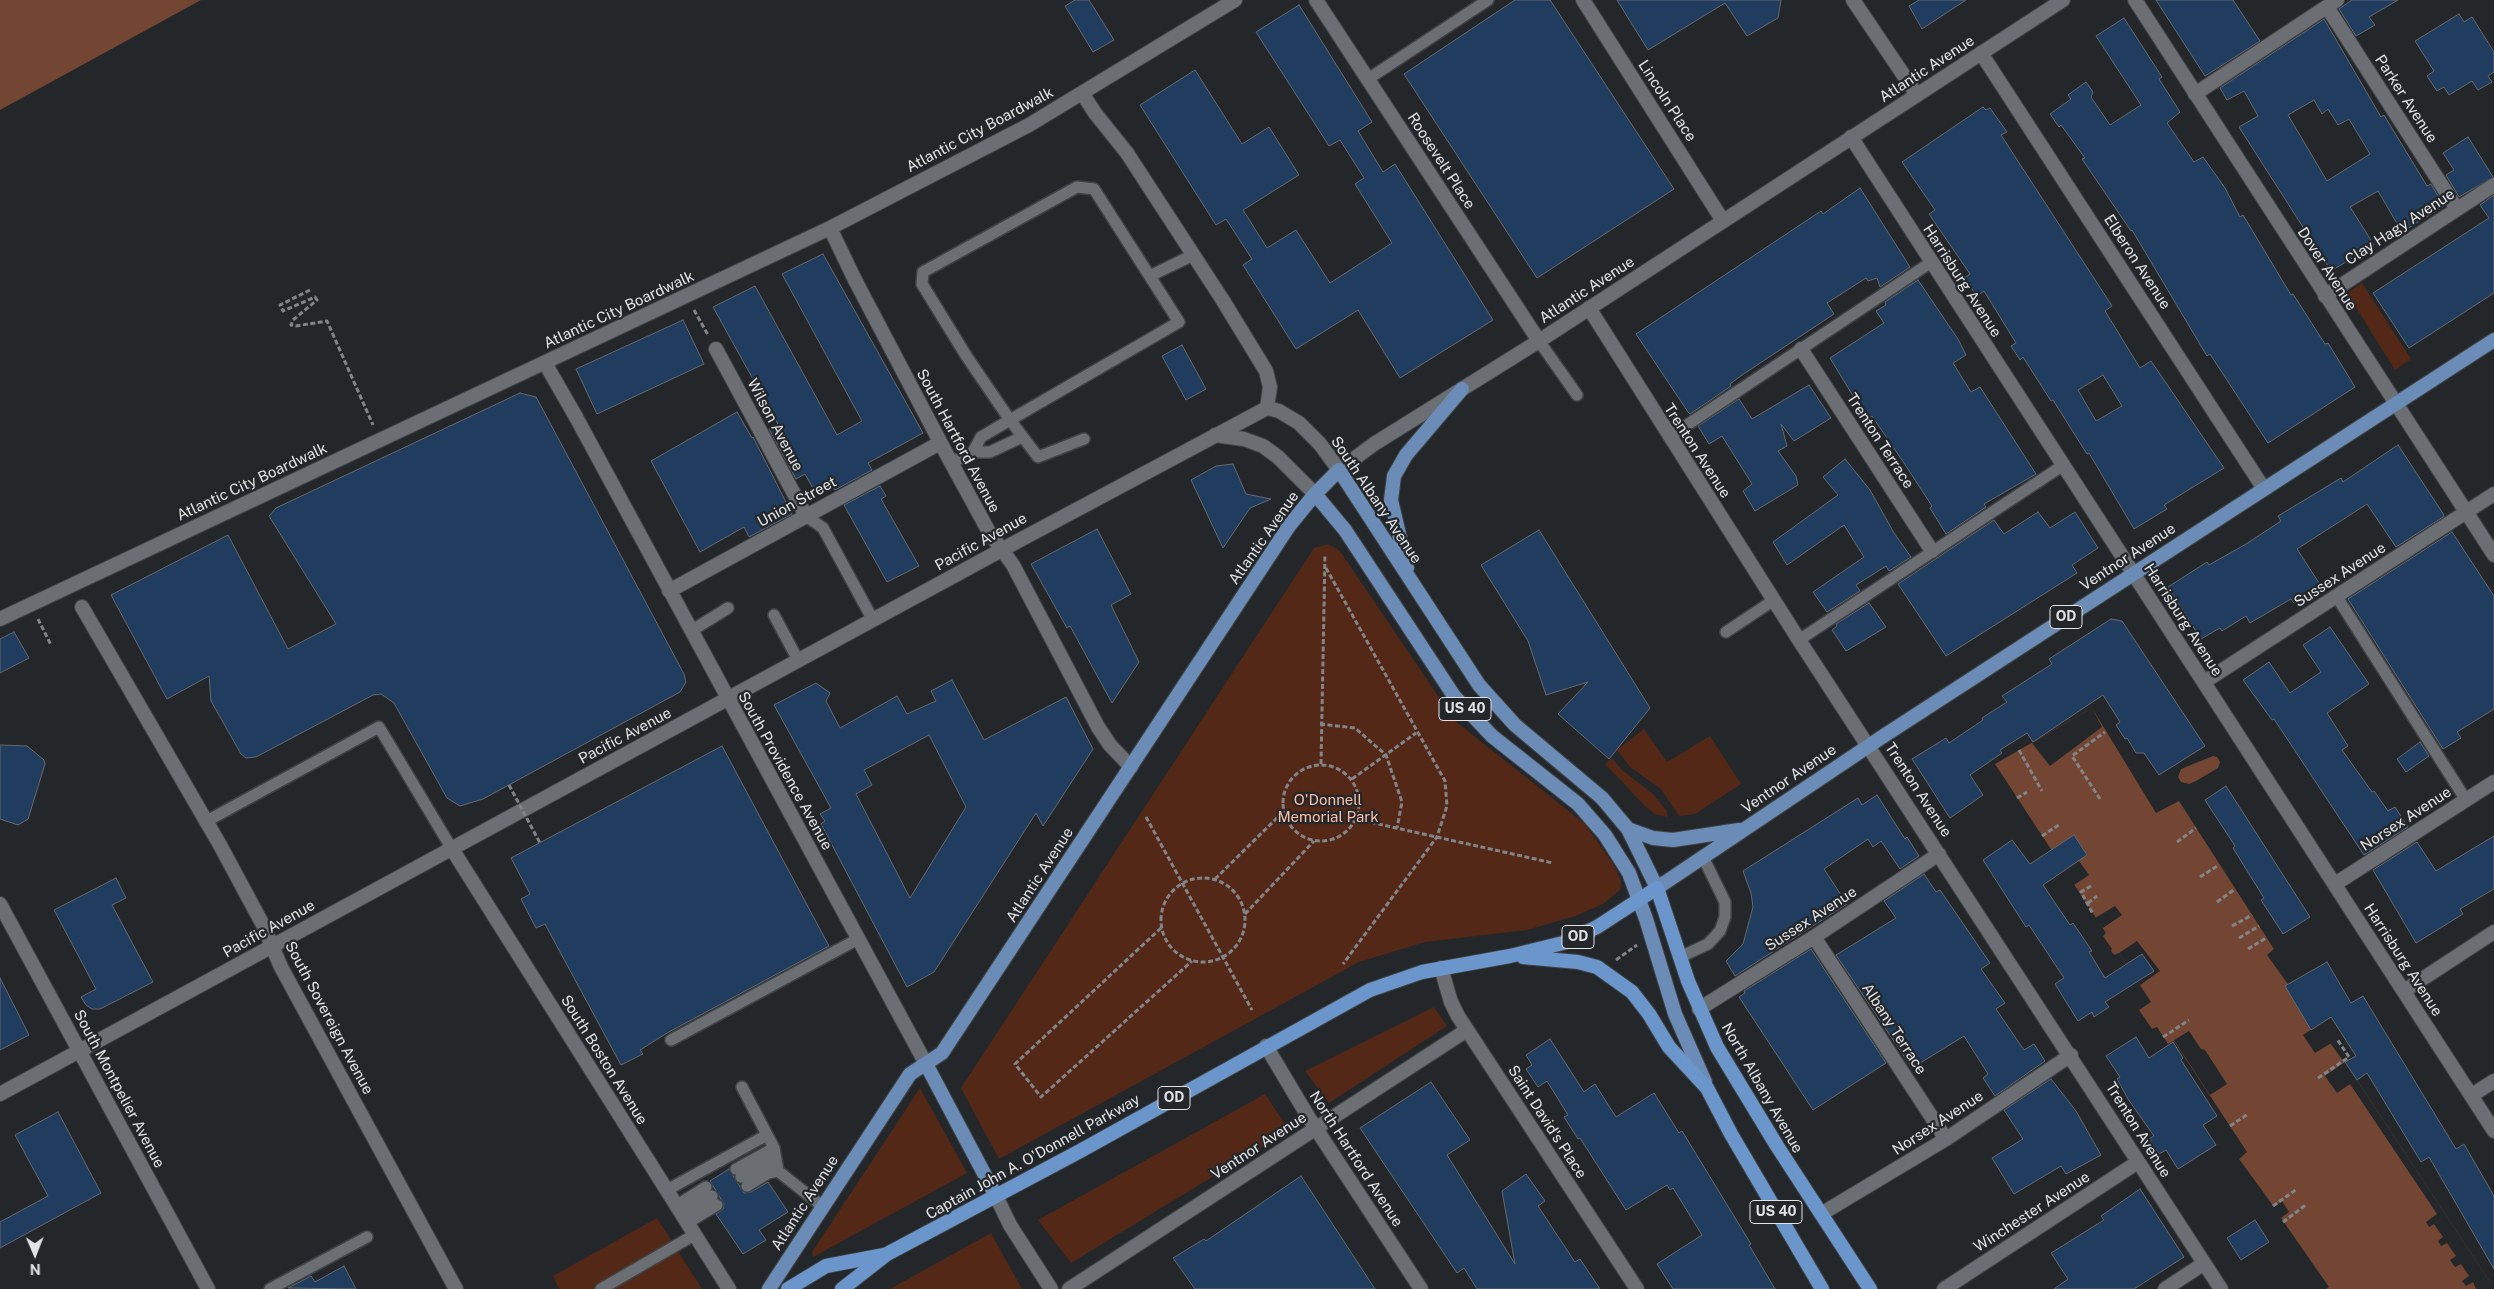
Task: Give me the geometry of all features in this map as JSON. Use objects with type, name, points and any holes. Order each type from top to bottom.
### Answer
[{"type":"highway","name":"Captain John A. O'Donnell Parkway","points":[[842,1289],[887,1254],[1378,986],[1402,977],[1441,968],[1547,948],[1579,936],[1657,888]]},
{"type":"highway","name":"North Albany Avenue","points":[[1657,888],[1699,1008],[1717,1047],[1776,1146],[1870,1289]]},
{"type":"highway","points":[[1510,956],[1578,962],[1605,971],[1632,992],[1649,1014],[1669,1047],[1708,1088]]},
{"type":"highway","name":"US 40","points":[[1708,1088],[1731,1134],[1822,1289]]},
{"type":"highway","name":"Captain John A. O'Donnell Parkway","points":[[788,1289],[826,1266],[887,1254]]},
{"type":"main road","name":"Ventnor Avenue","points":[[1657,888],[1869,745],[2494,340]]},
{"type":"main road","points":[[1410,579],[1391,500],[1394,476],[1406,455],[1462,389]]},
{"type":"main road","name":"Atlantic Avenue","points":[[769,1289],[910,1074],[942,1053],[1289,526],[1315,494],[1339,470]]},
{"type":"main road","name":"South Albany Avenue","points":[[1339,470],[1465,665],[1492,701],[1515,725],[1602,798],[1628,829],[1657,888]]},
{"type":"main road","name":"US 40","points":[[1315,494],[1345,530],[1454,696],[1492,736],[1561,789],[1592,819],[1617,852],[1629,873],[1639,900],[1674,1014],[1708,1088]]},
{"type":"main road","points":[[1628,829],[1652,838],[1672,840],[1743,830]]},
{"type":"main road","name":"South Providence Avenue","points":[[926,1064],[996,1196]]},
{"type":"street","name":"Atlantic City Boardwalk","points":[[0,618],[830,228],[1029,125],[1235,0]]},
{"type":"street","name":"Roosevelt Place","points":[[1316,0],[1539,340]]},
{"type":"street","name":"Lincoln Place","points":[[1583,0],[1723,221]]},
{"type":"street","points":[[1853,0],[1917,95]]},
{"type":"street","name":"Atlantic Avenue","points":[[1339,470],[1374,444],[1589,308],[2063,0]]},
{"type":"street","name":"Dover Avenue","points":[[2135,0],[2494,555]]},
{"type":"street","points":[[2195,94],[2332,3]]},
{"type":"street","name":"Parker Avenue","points":[[2332,3],[2457,209]]},
{"type":"street","name":"Elberon Avenue","points":[[1981,53],[2264,489]]},
{"type":"street","points":[[1082,93],[1095,113],[1127,153],[1266,371],[1270,387],[1267,408]]},
{"type":"street","name":"Harrisburg Avenue","points":[[1851,137],[1930,263],[2494,1131]]},
{"type":"street","name":"Clay Hagy Avenue","points":[[2325,296],[2494,185]]},
{"type":"street","name":"South Hartford Avenue","points":[[830,228],[855,280],[951,463],[989,532],[1017,573],[1098,728],[1110,746],[1131,767]]},
{"type":"street","name":"Trenton Avenue","points":[[1589,308],[1799,640],[2221,1289]]},
{"type":"street","name":"Wilson Avenue","points":[[716,349],[806,516]]},
{"type":"street","name":"Trenton Terrace","points":[[1800,349],[1932,551]]},
{"type":"street","name":"South Providence Avenue","points":[[545,363],[926,1064]]},
{"type":"street","name":"Pacific Avenue","points":[[0,1094],[1214,434],[1267,408]]},
{"type":"street","name":"South Albany Avenue","points":[[1267,408],[1279,411],[1299,423],[1320,444],[1339,470]]},
{"type":"street","points":[[1214,434],[1244,438],[1263,446],[1278,457],[1315,494]]},
{"type":"street","name":"Union Street","points":[[669,591],[940,442]]},
{"type":"street","name":"Sussex Avenue","points":[[2204,682],[2494,494]]},
{"type":"street","name":"South Sovereign Avenue","points":[[82,607],[205,822],[456,1289]]},
{"type":"street","name":"Norsex Avenue","points":[[2335,884],[2494,782]]},
{"type":"street","name":"South Boston Avenue","points":[[452,848],[730,1289]]},
{"type":"street","name":"Sussex Avenue","points":[[1699,1008],[1814,937],[1939,854]]},
{"type":"street","name":"South Montpelier Avenue","points":[[0,904],[208,1289]]},
{"type":"street","points":[[2404,991],[2494,932]]},
{"type":"street","name":"Albany Terrace","points":[[1814,937],[1946,1139]]},
{"type":"street","name":"Saint David's Place","points":[[1441,968],[1450,1002],[1467,1030],[1637,1289]]},
{"type":"street","name":"Ventnor Avenue","points":[[1069,1289],[1467,1030]]},
{"type":"street","name":"North Hartford Avenue","points":[[1266,1046],[1316,1129],[1421,1289]]},
{"type":"street","name":"Norsex Avenue","points":[[1821,1214],[1946,1139],[2071,1056]]},
{"type":"street","points":[[2472,1095],[2494,1081]]},
{"type":"street","name":"Winchester Avenue","points":[[1944,1289],[2138,1162]]},
{"type":"street","points":[[996,1196],[1010,1225],[1051,1289]]},
{"type":"street","points":[[2165,1289],[2204,1264]]},
{"type":"lane","points":[[1368,79],[1488,0]]},
{"type":"lane","points":[[973,452],[980,437],[1010,420],[1179,322],[1094,189],[1077,187],[922,272],[922,284],[1010,420],[1038,458],[1084,439]]},
{"type":"lane","points":[[1150,276],[1193,255]]},
{"type":"lane","points":[[1669,437],[1930,263]]},
{"type":"lane","points":[[1539,340],[1577,395]]},
{"type":"lane","points":[[951,463],[973,452],[990,452],[1022,437]]},
{"type":"lane","points":[[1799,640],[2062,466]]},
{"type":"lane","points":[[806,516],[823,528],[873,620]]},
{"type":"lane","points":[[2336,597],[2466,800]]},
{"type":"lane","points":[[1726,632],[1774,600]]},
{"type":"lane","points":[[690,631],[728,608]]},
{"type":"lane","points":[[774,614],[798,660]]},
{"type":"lane","points":[[205,822],[379,727],[452,848]]},
{"type":"lane","points":[[1680,957],[1708,944],[1720,931],[1725,917],[1726,902],[1703,857]]},
{"type":"lane","points":[[671,1040],[858,939]]},
{"type":"lane","points":[[742,1087],[774,1148],[776,1165],[822,1206]]},
{"type":"lane","points":[[667,1190],[767,1135]]},
{"type":"lane","points":[[774,1148],[741,1178],[776,1165]]},
{"type":"lane","points":[[601,1289],[620,1284],[685,1219],[712,1196],[685,1219]]},
{"type":"lane","points":[[270,1289],[367,1237]]},
{"type":"path","points":[[310,290],[280,305],[283,311],[315,297],[317,300],[292,320],[291,325],[296,326],[328,321],[379,440]]},
{"type":"path","points":[[688,296],[716,349]]},
{"type":"path","points":[[1321,764],[1320,724],[1325,554]]},
{"type":"path","points":[[1326,568],[1416,733],[1445,781],[1447,806],[1437,836],[1343,964]]},
{"type":"path","points":[[30,605],[51,645]]},
{"type":"path","points":[[1320,724],[1355,728],[1386,755],[1402,802],[1397,828]]},
{"type":"path","points":[[2100,799],[2072,756],[2105,732]]},
{"type":"path","points":[[1352,779],[1416,733]]},
{"type":"path","points":[[2019,750],[2042,791]]},
{"type":"path","points":[[1321,764],[1343,771],[1352,779],[1359,798],[1356,819],[1349,829],[1339,837],[1326,841],[1314,841],[1294,831],[1283,812],[1282,800],[1290,778],[1310,766],[1321,764]]},
{"type":"path","points":[[509,785],[540,843]]},
{"type":"path","points":[[2017,798],[2026,792]]},
{"type":"path","points":[[1215,879],[1283,812]]},
{"type":"path","points":[[1146,816],[1184,882],[1252,1010]]},
{"type":"path","points":[[1356,819],[1553,862]]},
{"type":"path","points":[[2042,836],[2060,824]]},
{"type":"path","points":[[2177,842],[2196,828]]},
{"type":"path","points":[[1245,914],[1314,841]]},
{"type":"path","points":[[2200,877],[2219,865]]},
{"type":"path","points":[[1205,877],[1215,879],[1226,884],[1242,902],[1245,914],[1245,928],[1240,941],[1232,952],[1224,957],[1206,963],[1192,961],[1172,949],[1161,928],[1161,914],[1165,901],[1173,890],[1184,882],[1205,877]]},
{"type":"path","points":[[2091,886],[2081,892],[2093,914]]},
{"type":"path","points":[[2217,902],[2235,889]]},
{"type":"path","points":[[2088,903],[2097,896]]},
{"type":"path","points":[[2232,926],[2252,915]]},
{"type":"path","points":[[2238,938],[2258,926]]},
{"type":"path","points":[[1161,928],[1015,1064],[1041,1097],[1192,961]]},
{"type":"path","points":[[2248,950],[2266,938]]},
{"type":"path","points":[[1610,964],[1640,943]]},
{"type":"path","points":[[2163,1037],[2189,1020]]},
{"type":"path","points":[[2318,1078],[2349,1057],[2337,1039]]},
{"type":"path","points":[[2230,1126],[2248,1114]]},
{"type":"path","points":[[2272,1206],[2297,1189]]},
{"type":"path","points":[[2283,1222],[2307,1204]]},
{"type":"green space","points":[[2362,283],[2411,359],[2395,370],[2347,293]]},
{"type":"green space","name":"O'Donnell Memorial Park","points":[[1328,544],[1340,551],[1455,721],[1585,824],[1614,865],[1621,881],[1620,890],[1603,904],[1575,916],[1527,930],[1425,942],[1359,962],[999,1159],[961,1088],[1314,548]]},
{"type":"green space","points":[[1644,729],[1667,762],[1710,736],[1741,784],[1695,814],[1679,816],[1661,789],[1630,767],[1617,750]]},
{"type":"green space","points":[[1612,758],[1621,769],[1654,795],[1666,810],[1668,817],[1655,814],[1646,807],[1605,764]]},
{"type":"green space","points":[[1434,1007],[1447,1026],[1329,1103],[1305,1071]]},
{"type":"green space","points":[[920,1088],[967,1173],[813,1257],[812,1252]]},
{"type":"green space","points":[[1265,1094],[1289,1130],[1071,1263],[1038,1220]]},
{"type":"green space","points":[[657,1218],[702,1289],[559,1289],[553,1276]]},
{"type":"green space","points":[[991,1233],[1022,1289],[890,1289]]},
{"type":"shaded area","points":[[0,0],[201,0],[0,110]]},
{"type":"shaded area","points":[[2092,708],[2156,813],[2179,801],[2274,949],[2267,955],[2359,1083],[2488,1279],[2494,1283],[2494,1289],[2326,1289],[2329,1287],[2281,1218],[2289,1212],[2282,1201],[2274,1207],[2239,1159],[2247,1152],[2174,1041],[2168,1044],[2157,1027],[2152,1029],[2139,1010],[2151,1002],[2119,953],[2114,955],[2111,951],[2112,949],[2103,936],[2106,933],[1995,764]]},
{"type":"shaded area","points":[[2213,756],[2217,757],[2220,762],[2218,768],[2189,784],[2181,782],[2178,777],[2181,769]]},
{"type":"pier","points":[[2092,708],[2102,727],[2050,766],[2032,743]]},
{"type":"pier","points":[[2079,861],[2089,875],[2074,885],[2064,870]]},
{"type":"pier","points":[[2115,906],[2122,915],[2103,928],[2095,918]]},
{"type":"pier","points":[[2137,941],[2160,971],[2140,985],[2119,953]]},
{"type":"pier","points":[[2320,1024],[2333,1042],[2315,1053],[2303,1035]]},
{"type":"pier","points":[[2189,1031],[2201,1049],[2205,1050],[2227,1084],[2210,1095],[2174,1040]]},
{"type":"pier","points":[[2345,1062],[2488,1279],[2494,1283],[2494,1289],[2476,1289],[2473,1282],[2466,1286],[2462,1281],[2469,1276],[2461,1264],[2455,1267],[2450,1260],[2456,1256],[2447,1243],[2441,1246],[2438,1241],[2443,1237],[2434,1224],[2429,1227],[2426,1222],[2437,1214],[2350,1084],[2337,1093],[2325,1076]]},
{"type":"building","points":[[1075,0],[1089,0],[1114,40],[1093,52],[1065,6]]},
{"type":"building","points":[[1515,0],[1550,0],[1674,189],[1537,278],[1404,74]]},
{"type":"building","points":[[1617,0],[1781,0],[1778,18],[1747,36],[1725,3],[1648,50]]},
{"type":"building","points":[[1919,0],[1966,0],[1922,29],[1909,6]]},
{"type":"building","points":[[2156,0],[2233,0],[2260,41],[2205,76]]},
{"type":"building","points":[[2352,0],[2398,0],[2369,17],[2375,25],[2356,36],[2339,9]]},
{"type":"building","points":[[1299,5],[1372,122],[1358,131],[1383,172],[1395,164],[1493,320],[1400,378],[1358,310],[1296,349],[1243,265],[1252,259],[1226,219],[1216,225],[1140,105],[1195,70],[1242,144],[1269,127],[1299,175],[1243,210],[1267,248],[1296,230],[1330,283],[1392,243],[1355,184],[1364,178],[1340,140],[1329,146],[1256,32]]},
{"type":"building","points":[[2459,14],[2464,22],[2472,17],[2494,52],[2494,72],[2488,76],[2492,82],[2478,90],[2472,81],[2449,95],[2444,87],[2437,91],[2427,76],[2434,71],[2415,41]]},
{"type":"building","points":[[2124,18],[2162,77],[2159,79],[2180,112],[2167,123],[2194,162],[2203,157],[2225,188],[2240,217],[2243,215],[2291,295],[2293,294],[2325,344],[2328,343],[2355,387],[2268,443],[2210,354],[2207,356],[2132,230],[2082,159],[2085,158],[2061,125],[2059,127],[2050,114],[2071,99],[2068,95],[2086,82],[2093,92],[2091,97],[2110,125],[2141,105],[2096,36]]},
{"type":"building","points":[[2324,19],[2381,117],[2384,115],[2427,186],[2431,184],[2444,206],[2402,232],[2378,191],[2350,207],[2374,245],[2331,271],[2239,127],[2258,116],[2244,91],[2227,100],[2220,88]],"holes":[[[2314,100],[2322,114],[2328,109],[2338,125],[2349,119],[2370,154],[2327,181],[2288,115]]]},
{"type":"building","points":[[1983,107],[1986,110],[1990,108],[2007,132],[2001,135],[2112,306],[2105,311],[2140,368],[2151,361],[2224,468],[2164,505],[2167,509],[2134,529],[2089,453],[2087,454],[2023,357],[2020,360],[2011,346],[2016,343],[1984,291],[1977,296],[1964,278],[1970,274],[1929,214],[1935,210],[1902,162]],"holes":[[[2103,375],[2122,406],[2096,421],[2078,390]]]},
{"type":"building","points":[[2468,137],[2493,177],[2459,197],[2446,175],[2454,170],[2443,153]]},
{"type":"building","points":[[1860,188],[1910,267],[1880,287],[1877,278],[1868,281],[1866,278],[1827,303],[1834,314],[1742,375],[1730,384],[1731,386],[1690,414],[1636,334],[1821,211],[1823,214]]},
{"type":"building","points":[[2494,195],[2494,293],[2409,348],[2373,293],[2489,218],[2480,205]]},
{"type":"building","points":[[823,254],[923,433],[868,463],[872,470],[835,490],[831,483],[815,492],[805,474],[796,479],[769,429],[778,424],[713,307],[755,286],[837,435],[862,421],[782,274]]},
{"type":"building","points":[[1918,280],[1958,339],[1966,355],[1953,363],[1971,392],[1980,387],[2036,474],[1984,504],[1986,507],[1946,534],[1930,508],[1932,506],[1904,463],[1872,416],[1867,419],[1830,358],[1884,323],[1876,311],[1886,305],[1885,302]]},
{"type":"building","points":[[683,320],[704,364],[597,414],[576,369]]},
{"type":"building","points":[[1182,345],[1206,389],[1186,400],[1162,356]]},
{"type":"building","points":[[1809,385],[1831,418],[1794,441],[1781,424],[1787,446],[1778,451],[1796,476],[1798,485],[1755,511],[1743,491],[1752,484],[1722,436],[1709,444],[1698,426],[1739,399],[1752,419]]},
{"type":"building","points":[[520,393],[536,397],[542,408],[684,674],[686,682],[680,692],[483,799],[460,806],[447,798],[394,703],[381,694],[373,695],[256,757],[246,758],[241,754],[211,701],[209,676],[167,699],[111,595],[228,535],[288,649],[336,624],[269,516],[276,508]]},
{"type":"building","points":[[737,412],[753,437],[792,514],[749,537],[744,527],[700,552],[651,461]]},
{"type":"building","points":[[2398,445],[2444,515],[2443,517],[2396,547],[2367,504],[2297,549],[2321,586],[2294,603],[2291,599],[2250,623],[2246,616],[2222,631],[2220,628],[2201,639],[2168,587],[2207,562],[2209,565],[2246,544],[2281,521],[2278,516],[2341,478],[2343,482]]},
{"type":"building","points":[[1845,459],[1870,490],[1894,533],[1911,557],[1889,571],[1886,566],[1856,585],[1860,591],[1827,612],[1813,592],[1864,557],[1844,525],[1787,565],[1773,542],[1838,495],[1823,477]]},
{"type":"building","points":[[1233,464],[1246,494],[1271,499],[1250,508],[1223,548],[1191,480],[1216,466]]},
{"type":"building","points":[[880,486],[886,496],[881,499],[919,566],[887,582],[844,505]]},
{"type":"building","points":[[2038,512],[2050,528],[2075,512],[2098,548],[2072,565],[2077,573],[1946,656],[1898,584],[1994,520],[2004,534]]},
{"type":"building","points":[[1097,529],[1131,594],[1111,605],[1139,662],[1112,703],[1070,626],[1067,628],[1031,564]]},
{"type":"building","points":[[1539,530],[1650,708],[1609,759],[1558,714],[1588,682],[1546,695],[1528,641],[1481,565]]},
{"type":"building","points":[[2452,532],[2494,596],[2494,709],[2457,732],[2461,738],[2443,749],[2348,599]]},
{"type":"building","points":[[1869,603],[1886,627],[1846,651],[1832,630],[1837,626],[1836,624]]},
{"type":"building","points":[[2111,619],[2122,621],[2205,746],[2159,775],[2144,753],[2136,753],[2127,738],[2125,739],[2116,725],[2120,722],[2103,695],[2033,742],[2027,733],[2000,750],[2002,753],[1970,775],[1983,795],[1950,818],[1912,759],[1946,738],[1949,743],[1983,720],[1982,718],[2007,702],[2002,696],[2052,664],[2049,659]]},
{"type":"building","points":[[2330,627],[2369,684],[2327,713],[2348,746],[2342,750],[2388,811],[2395,807],[2408,827],[2364,855],[2274,719],[2272,720],[2243,680],[2269,662],[2290,693],[2321,672],[2303,645]]},
{"type":"building","points":[[14,632],[29,658],[0,673],[0,639]]},
{"type":"building","points":[[952,680],[984,740],[1066,697],[1093,749],[1043,826],[1036,813],[934,972],[907,987],[821,824],[825,821],[820,814],[831,808],[774,705],[816,683],[830,693],[826,701],[840,728],[897,696],[907,714],[936,701],[931,691]],"holes":[[[929,735],[966,807],[910,898],[856,794],[872,785],[864,770]]]},
{"type":"building","points":[[2420,742],[2429,756],[2406,772],[2397,759]]},
{"type":"building","points":[[0,745],[27,746],[44,760],[45,764],[28,819],[18,825],[0,819]]},
{"type":"building","points":[[722,746],[829,946],[667,1033],[640,1050],[643,1054],[621,1065],[545,924],[536,928],[521,899],[530,894],[511,858]]},
{"type":"building","points":[[2226,786],[2310,917],[2283,934],[2261,900],[2264,898],[2233,848],[2235,846],[2205,800]]},
{"type":"building","points":[[1877,795],[1905,839],[1907,837],[1919,856],[1900,869],[1881,841],[1873,847],[1868,839],[1824,869],[1847,904],[1735,976],[1726,961],[1743,944],[1753,907],[1751,893],[1743,871],[1858,798],[1862,805]]},
{"type":"building","points":[[2074,835],[2087,855],[2043,885],[2070,925],[2073,923],[2092,951],[2089,952],[2105,978],[2142,954],[2154,971],[2105,1002],[2109,1007],[2094,1017],[2092,1012],[2078,1021],[2055,984],[2064,978],[2029,925],[2026,927],[1983,860],[2012,840],[2030,864]]},
{"type":"building","points":[[2494,836],[2494,889],[2460,909],[2463,914],[2416,943],[2373,870],[2417,842],[2436,871]]},
{"type":"building","points":[[1924,874],[1936,892],[1940,890],[1990,963],[1981,969],[2005,1003],[1996,1009],[2024,1050],[2034,1044],[2045,1061],[1995,1096],[1983,1078],[1988,1074],[1964,1036],[1912,1068],[1836,955],[1896,918],[1884,901]]},
{"type":"building","points":[[116,878],[126,898],[112,905],[153,982],[100,1009],[92,1009],[86,1005],[81,997],[96,989],[54,910]]},
{"type":"building","points":[[1811,949],[1886,1063],[1813,1110],[1739,997],[1745,993],[1744,991]]},
{"type":"building","points":[[2327,962],[2351,1003],[2363,996],[2456,1149],[2464,1144],[2494,1196],[2494,1269],[2429,1157],[2421,1162],[2367,1073],[2357,1080],[2345,1062],[2356,1056],[2331,1017],[2311,1030],[2285,986]]},
{"type":"building","points":[[0,978],[29,1035],[0,1050]]},
{"type":"building","points":[[2136,1037],[2149,1058],[2173,1042],[2183,1058],[2181,1060],[2217,1116],[2203,1125],[2216,1145],[2178,1169],[2166,1150],[2159,1154],[2149,1139],[2154,1136],[2128,1099],[2117,1079],[2120,1077],[2106,1056]]},
{"type":"building","points":[[1550,1039],[1584,1092],[1595,1084],[1616,1117],[1654,1093],[1679,1133],[1682,1131],[1751,1244],[1749,1245],[1775,1289],[1673,1289],[1657,1264],[1702,1235],[1673,1188],[1670,1190],[1667,1185],[1626,1210],[1580,1138],[1578,1139],[1564,1117],[1568,1115],[1547,1081],[1538,1087],[1526,1069],[1532,1065],[1526,1055]]},
{"type":"building","points":[[2051,1079],[2076,1111],[2101,1155],[2066,1174],[2061,1166],[2014,1194],[1992,1158],[2023,1139],[2004,1110]]},
{"type":"building","points":[[1431,1082],[1470,1140],[1447,1155],[1515,1264],[1502,1191],[1526,1174],[1545,1201],[1538,1206],[1575,1262],[1580,1259],[1600,1289],[1477,1289],[1464,1268],[1457,1273],[1360,1128]]},
{"type":"building","points":[[58,1112],[101,1193],[0,1248],[0,1222],[48,1196],[15,1135]]},
{"type":"building","points":[[729,1169],[744,1193],[751,1192],[768,1182],[788,1212],[759,1230],[766,1240],[743,1254],[716,1214],[723,1209],[724,1204],[710,1181]]},
{"type":"building","points":[[1301,1176],[1375,1289],[1195,1289],[1173,1258],[1204,1239],[1206,1241]]},
{"type":"building","points":[[2140,1189],[2184,1257],[2134,1289],[2054,1289],[2068,1279],[2051,1253],[2104,1220],[2101,1216]]},
{"type":"building","points":[[2255,1220],[2269,1242],[2241,1260],[2227,1238]]},
{"type":"building","points":[[344,1266],[356,1289],[288,1288],[311,1276],[315,1282]]}]
